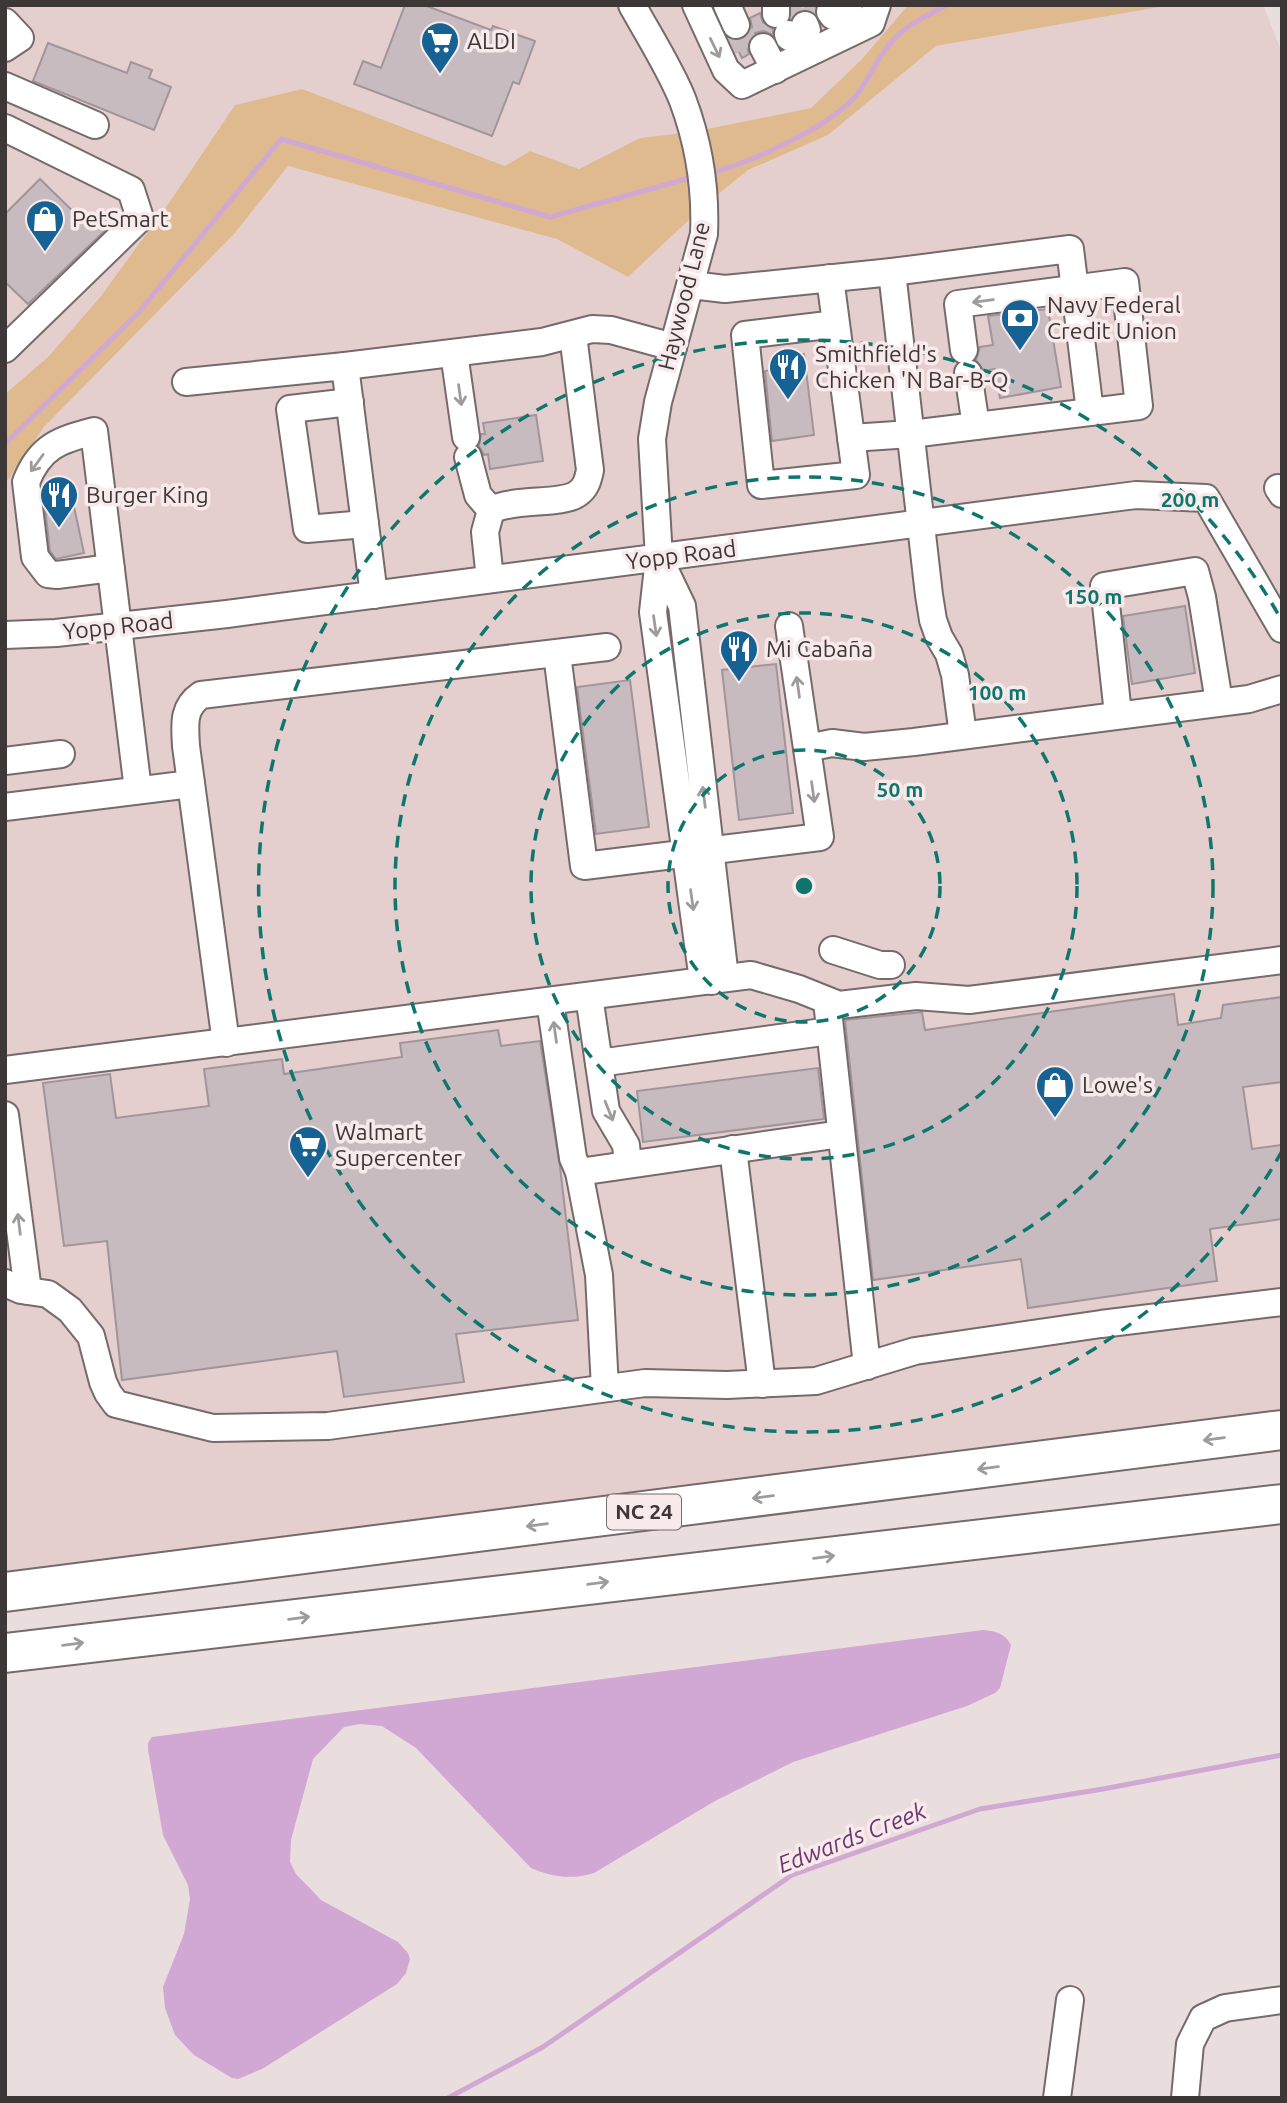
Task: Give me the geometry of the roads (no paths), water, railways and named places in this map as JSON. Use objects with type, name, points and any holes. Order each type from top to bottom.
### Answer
[{"type":"highway","name":"NC 24","points":[[5,1592],[1282,1430]]},
{"type":"highway","points":[[5,1653],[1282,1504]]},
{"type":"street","points":[[724,11],[726,70],[758,67],[811,23],[871,23],[877,5]]},
{"type":"street","name":"Haywood Lane","points":[[634,6],[683,100],[701,161],[705,205],[704,234],[658,402],[652,439],[659,558],[653,612],[698,852],[701,966],[712,981]]},
{"type":"street","points":[[5,22],[20,38],[5,48]]},
{"type":"street","points":[[5,86],[95,125]]},
{"type":"street","points":[[5,128],[131,190],[140,218],[10,333]]},
{"type":"street","points":[[691,285],[726,289],[892,272],[1070,249],[1090,412]]},
{"type":"street","points":[[892,272],[933,620],[949,654],[955,675],[963,735]]},
{"type":"street","points":[[830,278],[856,475],[761,485],[745,335],[836,324]]},
{"type":"street","points":[[851,438],[911,434],[1139,406],[1125,282],[958,304],[976,426]]},
{"type":"street","points":[[186,382],[542,342],[592,329],[611,330],[673,347]]},
{"type":"street","points":[[490,579],[485,532],[491,510],[504,504],[575,496],[588,482],[590,470],[573,335]]},
{"type":"street","points":[[454,353],[467,447],[478,495],[491,510]]},
{"type":"street","points":[[345,366],[374,596]]},
{"type":"street","points":[[350,402],[290,409],[307,529],[365,524]]},
{"type":"street","points":[[111,568],[48,574],[35,557],[26,482],[46,451],[59,440],[94,431],[111,568],[138,790]]},
{"type":"street","name":"Yopp Road","points":[[5,635],[118,626],[374,596],[1136,495],[1206,498],[1282,629]]},
{"type":"street","points":[[1118,714],[1104,586],[1195,570],[1219,702]]},
{"type":"street","points":[[557,654],[584,866],[820,837],[789,626]]},
{"type":"street","points":[[226,1043],[191,784],[185,721],[188,708],[201,695],[607,647]]},
{"type":"street","points":[[807,748],[832,743],[864,747],[963,735],[1249,699],[1282,689]]},
{"type":"street","points":[[5,761],[61,754]]},
{"type":"street","points":[[5,807],[191,784]]},
{"type":"street","points":[[833,950],[880,965],[891,965]]},
{"type":"street","points":[[5,1070],[751,975],[799,989],[839,1005],[932,996],[969,1000],[1282,960]]},
{"type":"street","points":[[589,996],[606,1111],[626,1145],[628,1164]]},
{"type":"street","points":[[550,1001],[573,1158],[579,1171],[599,1275],[604,1388]]},
{"type":"street","points":[[827,1001],[867,1366]]},
{"type":"street","points":[[599,1063],[830,1031]]},
{"type":"street","points":[[5,1115],[16,1287],[48,1294],[70,1310],[91,1336],[103,1382],[116,1404],[213,1428],[328,1426],[645,1383],[762,1384],[816,1381],[915,1351],[1101,1324],[1282,1302]]},
{"type":"street","points":[[579,1171],[841,1134]]},
{"type":"street","points":[[733,1149],[762,1384]]},
{"type":"street","points":[[1057,2098],[1070,2000]]},
{"type":"street","points":[[1185,2098],[1190,2044],[1203,2018],[1224,2008],[1282,2000]]},
{"type":"waterway","points":[[710,173],[766,153],[826,121],[855,97],[895,38],[918,20],[947,5]]},
{"type":"waterway","points":[[5,444],[139,312],[281,139],[550,217],[693,177]]},
{"type":"waterway","name":"Edwards Creek","points":[[448,2098],[543,2047],[792,1875],[980,1809],[1282,1755]]},
{"type":"tunnel","points":[[810,5],[816,20]]},
{"type":"tunnel","points":[[787,8],[797,30]]},
{"type":"tunnel","points":[[736,25],[749,54]]},
{"type":"place","name":"ALDI","points":[[440,75]]},
{"type":"place","name":"PetSmart","points":[[45,253]]},
{"type":"place","name":"Navy Federal Credit Union","points":[[1020,352]]},
{"type":"place","name":"Smithfield's Chicken 'N Bar-B-Q","points":[[788,401]]},
{"type":"place","name":"Burger King","points":[[59,529]]},
{"type":"place","name":"Mi Cabaña","points":[[739,683]]},
{"type":"place","name":"Lowe's","points":[[1055,1119]]},
{"type":"place","name":"Walmart Supercenter","points":[[308,1179]]}]
